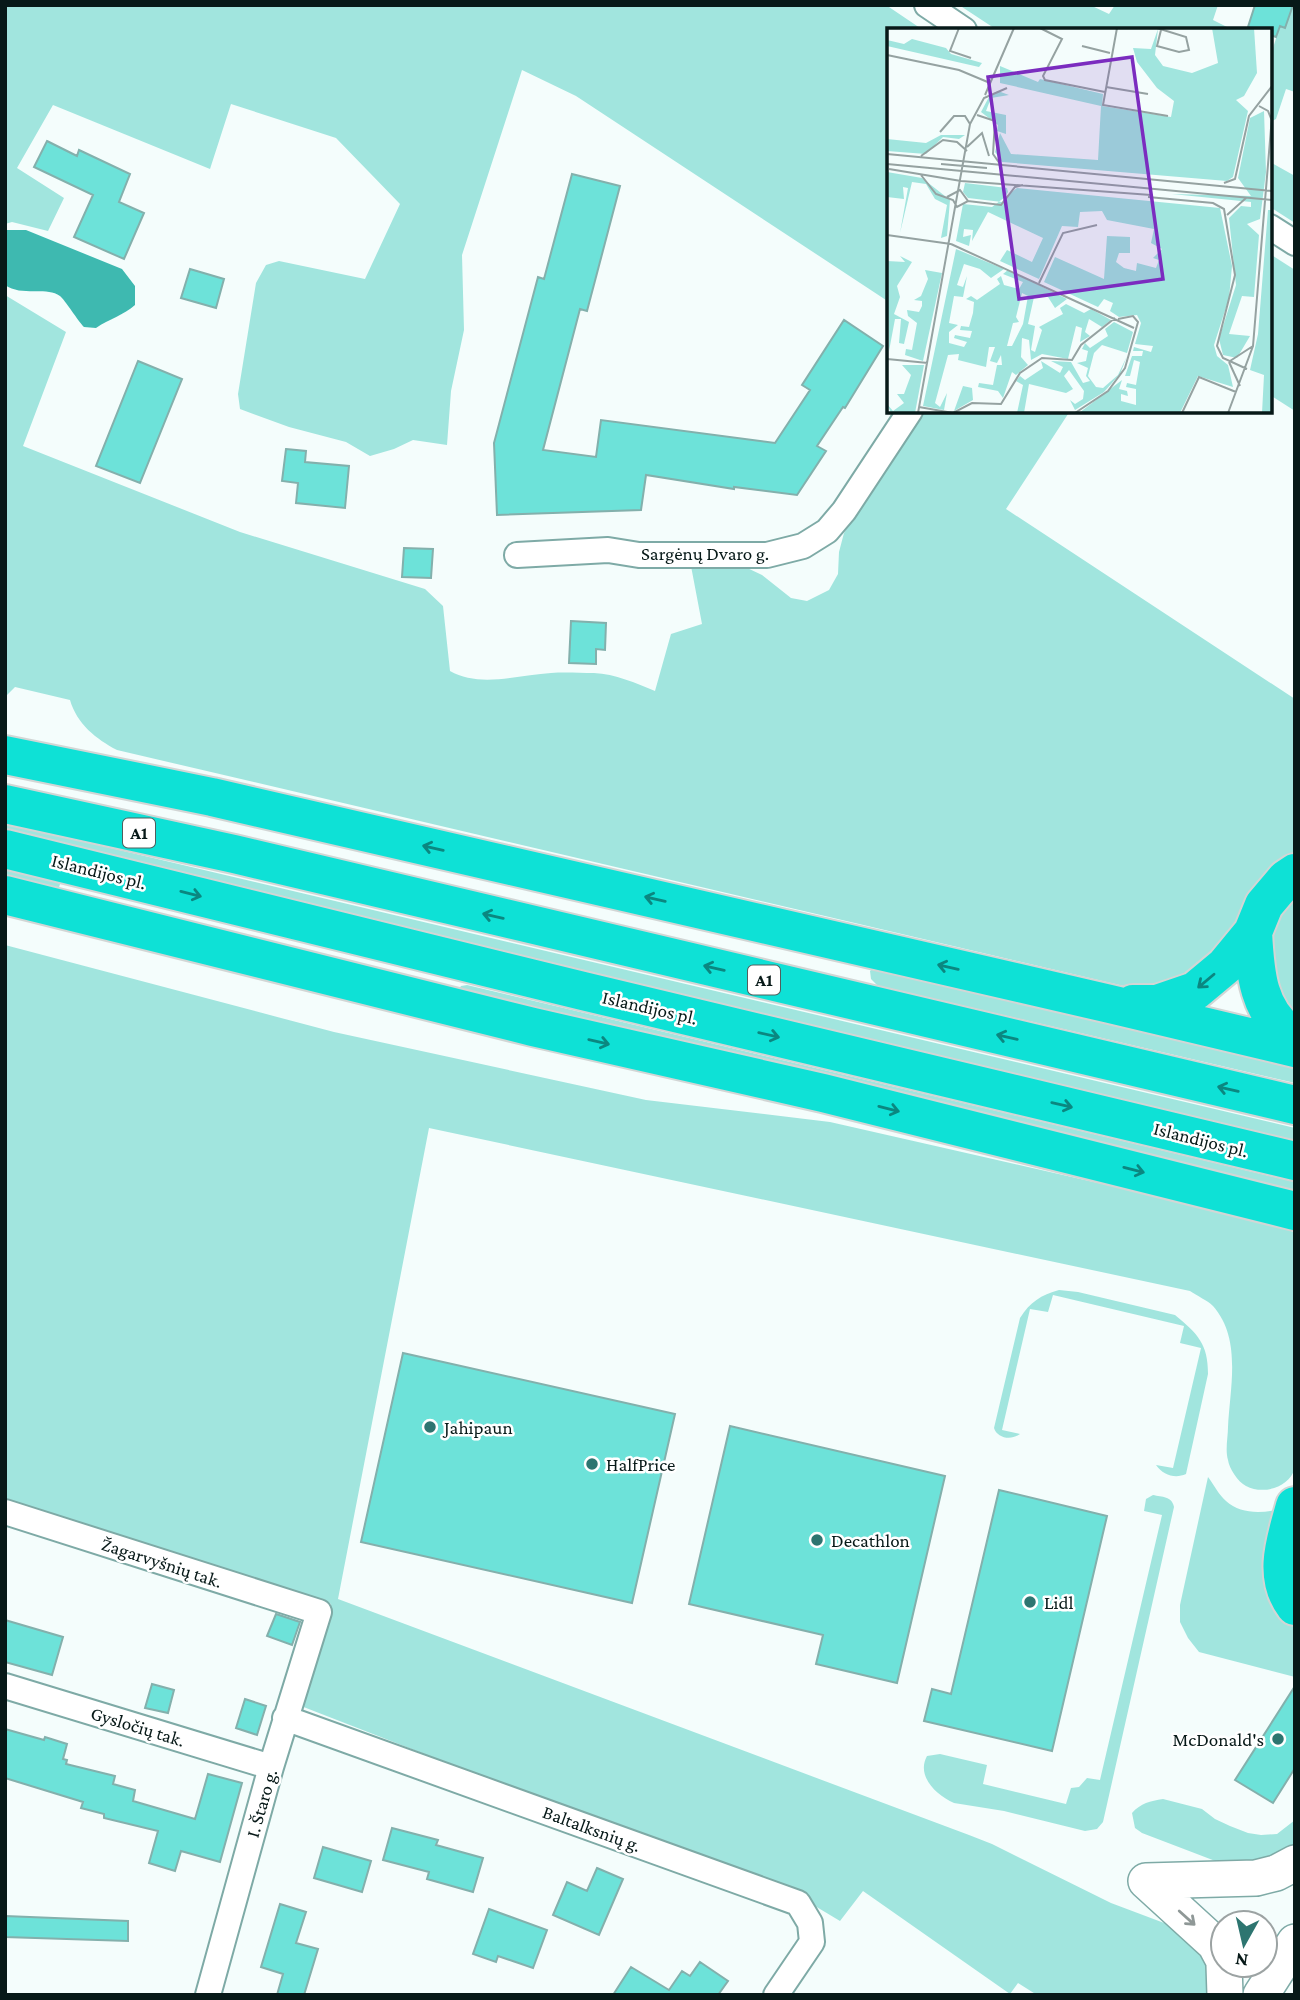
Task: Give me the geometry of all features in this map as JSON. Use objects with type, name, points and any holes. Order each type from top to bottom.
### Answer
[{"type":"highway","points":[[5,736],[100,760],[212,797]]},
{"type":"highway","points":[[5,755],[212,797],[1295,1048]]},
{"type":"highway","points":[[5,779],[234,855]]},
{"type":"highway","points":[[43,812],[212,797]]},
{"type":"highway","name":"A1","points":[[5,804],[234,855],[1295,1105]]},
{"type":"highway","name":"Islandijos pl.","points":[[5,849],[583,991],[1295,1161]]},
{"type":"highway","points":[[1110,1004],[1157,1004],[1195,991],[1225,966],[1252,932],[1264,905],[1286,879],[1295,873]]},
{"type":"highway","points":[[5,895],[533,1027],[823,1093],[1289,1211]]},
{"type":"highway","points":[[51,905],[583,991]]},
{"type":"highway","points":[[5,920],[343,1004],[533,1027]]},
{"type":"highway","points":[[1252,932],[1255,971],[1264,1005],[1286,1031],[1295,1037]]},
{"type":"highway","points":[[1295,1506],[1284,1548],[1281,1574],[1289,1598],[1295,1606]]},
{"type":"main road","points":[[1209,1939],[1146,1881],[1256,1878],[1276,1873],[1295,1863]]},
{"type":"main road","points":[[1261,1995],[1294,1943]]},
{"type":"street","points":[[927,5],[961,28]]},
{"type":"street","points":[[1272,229],[1295,243]]},
{"type":"street","name":"Sargėnų Dvaro g.","points":[[517,555],[608,550],[639,555],[767,555],[803,546],[827,531],[844,512],[909,413]]},
{"type":"street","name":"Žagarvyšnių tak.","points":[[5,1512],[319,1612]]},
{"type":"street","name":"I. Štaro g.","points":[[208,1995],[285,1718],[319,1612]]},
{"type":"street","name":"Gysločių tak.","points":[[5,1686],[271,1767]]},
{"type":"street","name":"Baltalksnių g.","points":[[285,1718],[798,1903],[810,1923],[812,1942],[776,1995]]},
{"type":"shaded area","points":[[5,5],[886,5],[920,28],[887,28],[887,301],[576,96],[522,70],[462,255],[464,330],[451,391],[447,445],[413,440],[370,456],[346,442],[289,427],[240,409],[238,394],[256,283],[266,265],[279,261],[365,279],[400,204],[336,138],[231,104],[210,169],[53,105],[17,168],[64,198],[48,231],[12,222],[5,224]]},
{"type":"shaded area","points":[[959,5],[1090,5],[1109,14],[1115,5],[1218,5],[1213,20],[1229,28],[994,28]]},
{"type":"shaded area","points":[[1295,5],[1295,92],[1286,89],[1276,119],[1272,121],[1272,48],[1280,26],[1285,28]]},
{"type":"shaded area","points":[[1272,163],[1295,176],[1295,223],[1272,208]]},
{"type":"shaded area","points":[[5,230],[26,230],[122,269],[135,286],[135,305],[96,328],[84,327],[60,296],[48,292],[12,289],[5,285]]},
{"type":"shaded area","points":[[1272,255],[1295,270],[1295,411],[1272,396]]},
{"type":"shaded area","points":[[5,295],[66,332],[23,446],[240,532],[425,589],[443,606],[450,671],[474,679],[594,673],[618,677],[655,691],[671,634],[702,624],[691,566],[743,566],[762,575],[791,598],[807,601],[829,590],[838,574],[839,552],[844,533],[922,413],[1069,413],[1006,509],[1295,699],[1295,860],[1232,935],[1181,982],[1153,987],[1128,987],[117,750],[88,730],[77,716],[70,700],[15,687],[5,697]]},
{"type":"shaded area","points":[[5,823],[1295,1128],[1295,1143],[961,1061],[5,835]]},
{"type":"shaded area","points":[[5,870],[56,882],[60,884],[58,891],[5,881]]},
{"type":"shaded area","points":[[1295,897],[1295,1023],[1263,961],[1273,926]]},
{"type":"shaded area","points":[[5,945],[334,1032],[646,1100],[830,1122],[1177,1201],[1285,1228],[1295,1233],[1295,1468],[1292,1475],[1281,1485],[1260,1490],[1240,1481],[1232,1471],[1227,1456],[1232,1380],[1228,1333],[1213,1306],[1190,1291],[429,1128],[338,1599],[992,1844],[1111,1903],[1196,1935],[1204,1941],[1209,1979],[1212,1979],[1216,1995],[1037,1995],[1018,1983],[1010,1994],[863,1891],[840,1921],[815,1906],[301,1706],[331,1604],[5,1503]]},
{"type":"shaded area","points":[[876,965],[1295,1064],[1295,1083],[878,986],[871,979],[870,971]]},
{"type":"shaded area","points":[[467,985],[1295,1182],[1295,1196],[459,989]]},
{"type":"shaded area","points":[[1059,1290],[1175,1315],[1200,1340],[1206,1355],[1208,1374],[1186,1474],[1170,1475],[1156,1465],[1173,1468],[1201,1348],[1180,1343],[1184,1326],[1053,1295],[1048,1312],[1030,1309],[1002,1430],[1020,1434],[1009,1438],[996,1431],[994,1428],[1020,1318],[1036,1300]]},
{"type":"shaded area","points":[[1208,1477],[1223,1499],[1232,1506],[1247,1511],[1264,1512],[1287,1507],[1295,1620],[1295,1677],[1199,1652],[1180,1622],[1180,1605]]},
{"type":"shaded area","points":[[1153,1495],[1169,1499],[1174,1507],[1103,1822],[1097,1829],[1085,1831],[1004,1811],[954,1803],[941,1795],[926,1778],[924,1763],[927,1756],[940,1754],[987,1765],[983,1784],[1066,1804],[1071,1788],[1079,1787],[1087,1778],[1100,1780],[1162,1515],[1144,1511],[1146,1499]]},
{"type":"shaded area","points":[[1163,1799],[1202,1809],[1215,1819],[1248,1833],[1277,1834],[1295,1820],[1295,1848],[1281,1859],[1231,1867],[1135,1828],[1132,1813],[1146,1803]]},
{"type":"building","points":[[1255,5],[1293,5],[1285,28],[1280,26],[1276,37],[1272,36],[1272,28],[1248,27]]},
{"type":"building","points":[[47,141],[77,156],[79,150],[130,174],[119,202],[144,213],[124,259],[74,237],[93,195],[34,167]]},
{"type":"building","points":[[572,174],[620,186],[587,311],[580,309],[543,450],[596,457],[601,420],[775,443],[810,390],[802,385],[844,320],[883,346],[845,408],[843,407],[817,446],[826,451],[797,495],[734,489],[646,475],[641,510],[497,515],[494,443],[538,277],[544,279]]},
{"type":"building","points":[[190,269],[224,279],[216,308],[181,298]]},
{"type":"building","points":[[138,361],[182,379],[140,483],[96,466]]},
{"type":"building","points":[[286,449],[306,451],[305,462],[349,466],[345,508],[296,503],[298,483],[282,481]]},
{"type":"building","points":[[404,548],[433,549],[431,578],[402,577]]},
{"type":"building","points":[[571,621],[606,623],[605,650],[596,649],[596,664],[569,663]]},
{"type":"building","points":[[403,1353],[675,1414],[632,1603],[361,1542]]},
{"type":"building","name":"Decathlon","points":[[730,1426],[945,1476],[897,1683],[816,1664],[823,1635],[689,1604]]},
{"type":"building","name":"Lidl","points":[[999,1490],[1107,1516],[1052,1751],[924,1721],[932,1689],[951,1694]]},
{"type":"building","points":[[276,1614],[300,1622],[292,1645],[267,1636]]},
{"type":"building","points":[[5,1620],[63,1637],[52,1675],[5,1662]]},
{"type":"building","points":[[152,1684],[174,1690],[168,1713],[145,1708]]},
{"type":"building","name":"McDonald's","points":[[1295,1686],[1295,1768],[1273,1803],[1235,1780]]},
{"type":"building","points":[[245,1699],[266,1706],[257,1735],[236,1728]]},
{"type":"building","points":[[5,1729],[67,1744],[63,1759],[67,1760],[66,1764],[115,1776],[113,1784],[135,1790],[133,1801],[195,1819],[208,1774],[242,1783],[220,1862],[181,1851],[175,1871],[149,1863],[158,1831],[104,1818],[104,1814],[81,1808],[83,1802],[5,1778]]},
{"type":"building","points":[[392,1828],[438,1840],[436,1845],[483,1858],[473,1892],[427,1879],[429,1872],[383,1860]]},
{"type":"building","points":[[323,1847],[371,1861],[362,1892],[314,1878]]},
{"type":"building","points":[[597,1868],[623,1879],[599,1935],[553,1915],[567,1882],[587,1891]]},
{"type":"building","points":[[280,1904],[306,1912],[296,1943],[318,1949],[304,1995],[277,1995],[283,1974],[261,1967]]},
{"type":"building","points":[[489,1909],[547,1930],[533,1968],[498,1956],[496,1962],[473,1954]]},
{"type":"building","points":[[5,1916],[128,1921],[128,1941],[5,1937]]},
{"type":"building","points":[[700,1962],[728,1981],[718,1995],[613,1995],[631,1967],[669,1990],[682,1971],[690,1976]]},
{"type":"place","name":"Jahipaun","points":[[430,1427]]},
{"type":"place","name":"HalfPrice","points":[[592,1464]]},
{"type":"place","name":"Decathlon","points":[[817,1540]]},
{"type":"place","name":"Lidl","points":[[1030,1602]]},
{"type":"place","name":"McDonald's","points":[[1278,1739]]}]
